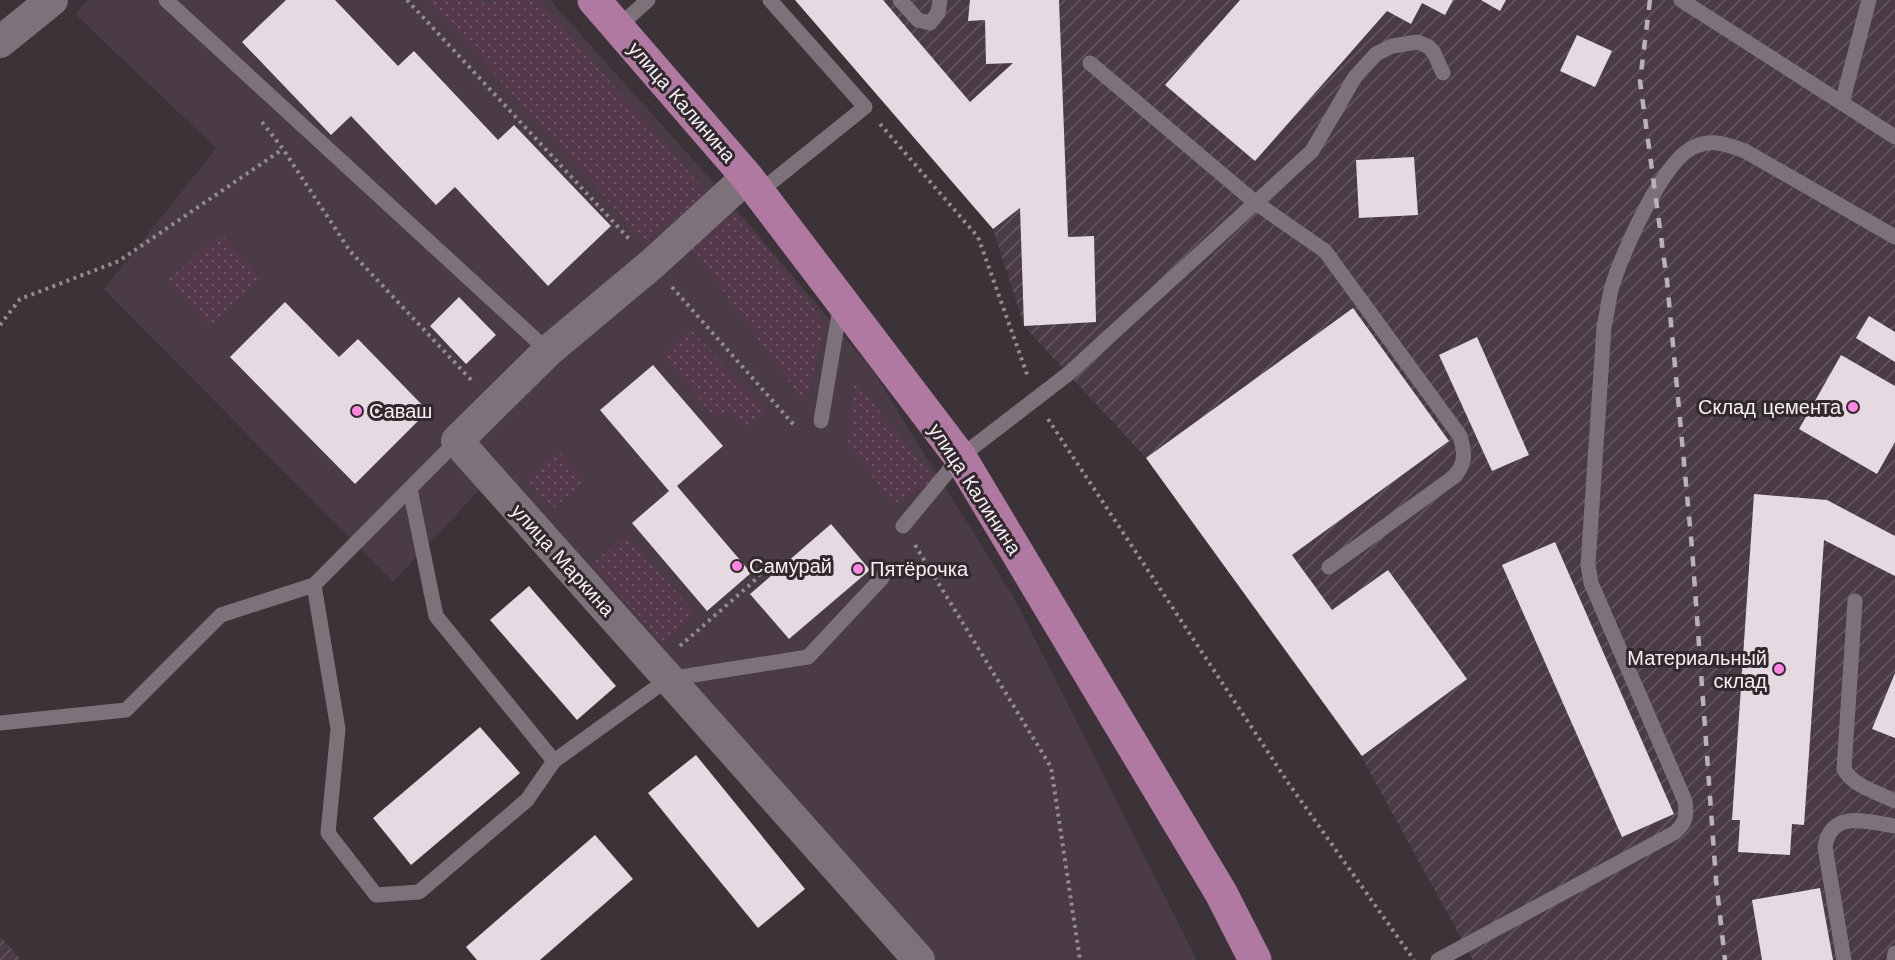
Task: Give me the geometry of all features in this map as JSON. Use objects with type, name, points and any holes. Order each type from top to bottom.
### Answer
[{"type":"main road","name":"улица Калинина","points":[[594,0],[752,185],[960,456],[1221,893],[1256,960]]},
{"type":"street","points":[[0,42],[52,0]]},
{"type":"street","points":[[457,441],[548,351],[652,264],[752,185]]},
{"type":"street","name":"улица Маркина","points":[[457,441],[919,960]]},
{"type":"lane","points":[[166,0],[548,351]]},
{"type":"lane","points":[[618,27],[648,0]]},
{"type":"lane","points":[[752,185],[865,107],[771,0]]},
{"type":"lane","points":[[900,0],[918,20],[930,23],[939,13],[940,0]]},
{"type":"lane","points":[[1681,0],[1895,137]]},
{"type":"lane","points":[[1842,103],[1869,0]]},
{"type":"lane","points":[[903,526],[960,456],[1068,374],[1312,151],[1325,133],[1335,108],[1355,77],[1376,54],[1392,46],[1418,42],[1429,47],[1434,53],[1443,73]]},
{"type":"lane","points":[[1090,63],[1256,203],[1325,251],[1460,436],[1465,451],[1463,466],[1455,476],[1329,567]]},
{"type":"lane","points":[[1438,960],[1674,832],[1682,826],[1687,815],[1684,801],[1591,583],[1588,565],[1604,327],[1611,290],[1633,234],[1667,171],[1682,154],[1695,146],[1712,143],[1728,144],[1745,151],[1895,237]]},
{"type":"lane","points":[[821,421],[841,302]]},
{"type":"lane","points":[[0,723],[126,710],[221,615],[314,585],[457,441]]},
{"type":"lane","points":[[410,489],[436,616],[554,761]]},
{"type":"lane","points":[[314,585],[338,729],[328,833],[376,895],[419,892],[526,800],[554,761],[662,672],[808,657],[882,578]]},
{"type":"lane","points":[[1855,601],[1844,769],[1847,776],[1855,782],[1895,801]]},
{"type":"lane","points":[[1844,960],[1825,847],[1827,835],[1833,827],[1844,821],[1856,820],[1895,826]]},
{"type":"lane","points":[[1894,960],[1895,953]]},
{"type":"path","points":[[407,0],[652,264],[794,425]]},
{"type":"path","points":[[865,107],[978,237],[1035,399],[1289,784],[1414,960]]},
{"type":"path","points":[[256,114],[283,149],[350,251],[494,404]]},
{"type":"path","points":[[0,325],[20,299],[119,261],[283,149]]},
{"type":"path","points":[[903,526],[1051,767],[1080,960]]},
{"type":"path","points":[[662,672],[768,565]]},
{"type":"shaded area","points":[[88,0],[550,0],[714,183],[873,371],[1014,598],[1197,960],[909,960],[483,486],[393,582],[104,289],[216,148],[75,14]]},
{"type":"shaded area","points":[[428,0],[481,0],[484,4],[505,0],[539,0],[707,193],[646,243]]},
{"type":"shaded area","points":[[795,0],[1895,0],[1895,960],[1473,960],[1361,756],[1146,458],[1024,326],[993,229]]},
{"type":"shaded area","points":[[737,211],[825,323],[805,403],[692,249]]},
{"type":"shaded area","points":[[221,233],[261,279],[209,326],[168,280]]},
{"type":"shaded area","points":[[691,330],[767,411],[744,428],[730,412],[714,417],[662,354]]},
{"type":"shaded area","points":[[855,381],[935,480],[893,504],[848,444]]},
{"type":"shaded area","points":[[559,451],[585,480],[553,509],[527,479]]},
{"type":"shaded area","points":[[626,535],[695,613],[663,643],[592,564]]},
{"type":"shaded area","points":[[0,936],[21,960],[0,960]]},
{"type":"building","points":[[286,0],[335,0],[398,66],[414,51],[498,140],[514,125],[611,226],[548,286],[455,187],[436,205],[351,116],[331,135],[242,42]]},
{"type":"building","points":[[795,0],[883,0],[970,102],[1013,63],[986,64],[985,20],[968,21],[970,0],[1059,0],[1068,237],[1094,236],[1096,322],[1024,326],[1020,208],[993,229]]},
{"type":"building","points":[[1240,0],[1453,0],[1445,15],[1422,3],[1411,24],[1387,11],[1255,161],[1165,85]]},
{"type":"building","points":[[1481,0],[1506,0],[1500,11]]},
{"type":"building","points":[[1577,35],[1612,51],[1595,87],[1560,71]]},
{"type":"building","points":[[1414,157],[1418,215],[1359,218],[1356,160]]},
{"type":"building","points":[[459,297],[496,335],[466,364],[430,326]]},
{"type":"building","points":[[285,302],[339,357],[358,339],[428,411],[355,484],[230,357]]},
{"type":"building","points":[[1353,308],[1449,441],[1292,555],[1332,610],[1388,570],[1467,679],[1362,756],[1146,458]]},
{"type":"building","points":[[1869,316],[1895,332],[1895,362],[1856,338]]},
{"type":"building","points":[[1477,337],[1529,455],[1492,471],[1439,355]]},
{"type":"building","name":"Склад цемента","points":[[1841,355],[1895,386],[1895,442],[1877,474],[1799,429]]},
{"type":"building","points":[[653,365],[723,446],[677,486],[751,573],[707,611],[632,523],[669,491],[600,410]]},
{"type":"building","name":"Материальный склад","points":[[1754,494],[1827,500],[1895,536],[1895,576],[1824,540],[1804,825],[1792,824],[1790,855],[1738,852],[1740,820],[1732,820]]},
{"type":"building","points":[[831,524],[870,570],[789,639],[750,594]]},
{"type":"building","points":[[1555,542],[1674,814],[1622,837],[1502,565]]},
{"type":"building","points":[[529,586],[616,686],[577,720],[490,620]]},
{"type":"building","points":[[1895,673],[1895,738],[1872,729]]},
{"type":"building","points":[[480,727],[520,773],[411,865],[373,818]]},
{"type":"building","points":[[696,755],[805,889],[758,928],[648,793]]},
{"type":"building","points":[[595,835],[633,879],[540,960],[477,960],[466,947]]},
{"type":"building","points":[[1820,888],[1833,960],[1762,960],[1752,900]]},
{"type":"railway","points":[[1650,0],[1640,81],[1667,281],[1692,548],[1716,880],[1725,960]]},
{"type":"place","name":"Склад цемента","points":[[1853,407]]},
{"type":"place","name":"Саваш","points":[[357,411]]},
{"type":"place","name":"Самурай","points":[[737,566]]},
{"type":"place","name":"Пятёрочка","points":[[858,569]]},
{"type":"place","name":"Материальный склад","points":[[1779,669]]}]
